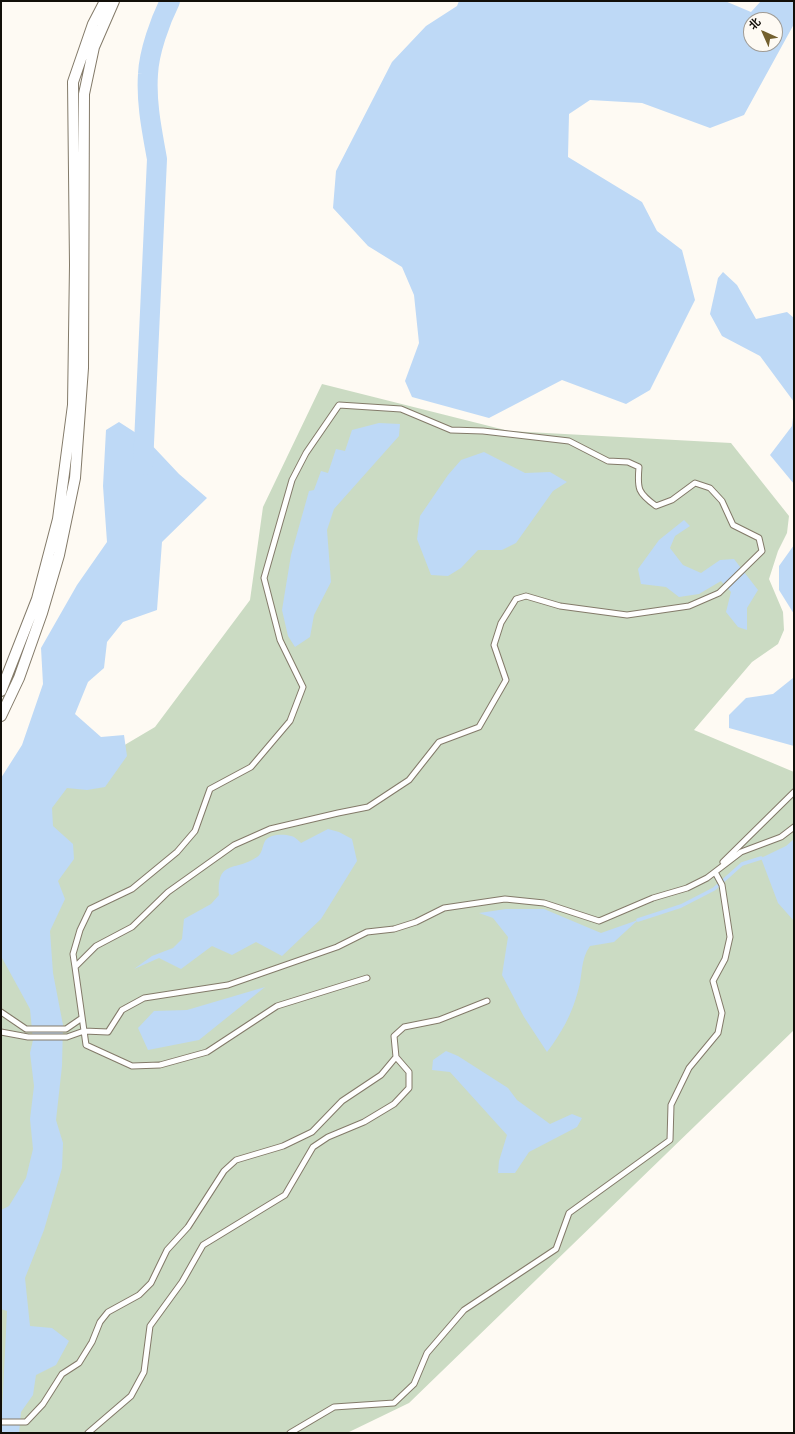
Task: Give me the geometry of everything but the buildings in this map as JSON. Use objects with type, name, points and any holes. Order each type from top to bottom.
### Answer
[{"type":"street","points":[[1,691],[37,599],[58,520],[73,405],[75,265],[73,82],[93,24],[105,1]]},
{"type":"street","points":[[1,716],[19,678],[42,613],[59,555],[75,478],[82,368],[84,94],[94,47],[114,1]]},
{"type":"lane","points":[[75,967],[96,946],[132,927],[168,892],[234,845],[270,829],[368,807],[409,780],[439,742],[479,727],[506,680],[494,645],[501,623],[516,599],[526,596],[560,606],[627,615],[689,606],[719,593],[748,567],[762,551],[759,538],[733,525],[722,501],[710,488],[695,483],[672,500],[656,506],[642,496],[637,486],[640,467],[628,462],[608,461],[569,441],[483,431],[450,430],[401,409],[339,405],[306,453],[292,480],[264,578],[280,640],[303,687],[290,721],[251,767],[210,789],[195,832],[177,852],[132,889],[90,909],[80,930],[73,954],[86,1045],[132,1066],[160,1065],[207,1052],[277,1006],[367,978]]},
{"type":"lane","points":[[715,872],[735,849],[794,792]]},
{"type":"lane","points":[[1,1032],[28,1037],[67,1037],[84,1031],[108,1032],[122,1010],[144,998],[228,985],[337,948],[367,932],[394,929],[416,922],[444,908],[505,899],[544,903],[599,921],[653,898],[687,888],[715,872],[741,852],[781,837],[794,827]]},
{"type":"lane","points":[[290,1433],[334,1407],[394,1403],[414,1384],[427,1353],[464,1310],[556,1249],[569,1213],[670,1140],[671,1105],[689,1068],[718,1033],[722,1013],[713,981],[725,959],[730,937],[722,885],[715,872]]},
{"type":"lane","points":[[88,1433],[131,1396],[144,1372],[150,1326],[182,1282],[203,1244],[285,1195],[313,1147],[328,1136],[364,1122],[394,1104],[409,1088],[409,1072],[396,1057],[394,1036],[404,1027],[439,1020],[487,1002]]},
{"type":"lane","points":[[1,1012],[26,1029],[66,1028],[82,1018]]},
{"type":"lane","points":[[1,1422],[26,1422],[43,1404],[62,1374],[79,1362],[92,1342],[100,1322],[108,1312],[139,1295],[151,1283],[167,1250],[188,1227],[224,1171],[236,1160],[283,1146],[312,1132],[342,1101],[381,1075],[396,1057]]},
{"type":"green space","points":[[322,384],[509,431],[731,443],[789,516],[787,533],[778,551],[769,579],[783,612],[784,630],[778,644],[752,662],[694,730],[794,772],[794,1030],[409,1403],[347,1433],[1,1433],[1,838],[35,798],[155,727],[250,600],[263,507]]},
{"type":"water","points":[[459,1],[725,1],[751,12],[743,12],[743,52],[779,52],[744,115],[710,128],[642,103],[590,100],[569,114],[568,157],[642,202],[657,231],[682,250],[695,300],[650,390],[626,404],[562,380],[489,418],[412,397],[405,381],[419,343],[414,295],[402,267],[368,246],[333,208],[336,171],[392,62],[426,26],[457,6]]},
{"type":"water","points":[[761,1],[794,1],[794,24],[783,44],[783,12],[751,12]]},
{"type":"water","points":[[723,272],[737,285],[756,319],[787,312],[794,318],[794,402],[760,356],[722,336],[710,314],[718,278]]},
{"type":"water","points":[[794,409],[794,484],[770,455],[792,426]]},
{"type":"water","points":[[119,422],[147,440],[179,474],[207,498],[162,542],[157,610],[123,622],[107,642],[104,668],[88,682],[75,714],[101,737],[124,735],[127,756],[105,787],[87,790],[67,788],[52,808],[53,826],[73,844],[74,859],[58,881],[65,899],[50,931],[53,973],[63,1025],[62,1066],[56,1120],[63,1143],[62,1168],[44,1230],[25,1278],[30,1326],[52,1328],[69,1341],[56,1365],[36,1375],[33,1395],[21,1412],[19,1433],[1,1433],[7,1311],[1,1309],[1,1210],[9,1206],[26,1178],[33,1149],[30,1119],[34,1086],[30,1053],[33,1040],[30,1009],[1,956],[1,778],[22,745],[43,684],[41,648],[77,585],[107,542],[103,486],[106,430]]},
{"type":"water","points":[[379,423],[400,424],[399,436],[334,509],[327,530],[331,582],[314,615],[310,637],[295,647],[288,636],[282,610],[291,555],[309,491],[314,490],[321,471],[328,473],[336,449],[345,451],[352,430]]},
{"type":"water","points":[[484,452],[525,473],[550,472],[567,482],[553,491],[516,543],[502,550],[478,550],[461,568],[448,576],[431,575],[417,539],[420,516],[448,475],[461,460]]},
{"type":"water","points":[[684,520],[690,526],[675,536],[670,548],[683,565],[701,573],[720,560],[734,559],[758,590],[747,608],[747,630],[738,627],[726,612],[731,592],[721,581],[699,594],[679,597],[666,587],[641,584],[638,569],[659,540]]},
{"type":"water","points":[[794,545],[794,614],[779,590],[779,566]]},
{"type":"water","points":[[794,652],[794,746],[729,728],[729,715],[746,698],[773,694],[793,678]]},
{"type":"water","points":[[328,829],[339,832],[352,839],[357,861],[321,919],[282,956],[256,942],[232,955],[212,946],[181,969],[159,958],[134,969],[152,956],[173,948],[182,939],[184,919],[211,904],[219,895],[219,884],[224,871],[257,857],[267,839],[277,835],[288,835],[296,838],[301,843]]},
{"type":"water","points":[[794,839],[794,921],[778,903],[761,858],[786,846]]},
{"type":"water","points":[[506,909],[544,909],[601,933],[638,920],[614,942],[590,946],[585,957],[580,985],[573,1008],[557,1038],[547,1052],[524,1017],[502,975],[508,937],[493,918],[479,913]]},
{"type":"water","points":[[265,987],[199,1040],[148,1050],[138,1028],[154,1011],[187,1010]]},
{"type":"water","points":[[446,1051],[458,1056],[508,1088],[517,1100],[550,1124],[572,1114],[582,1118],[577,1127],[529,1152],[515,1173],[498,1173],[499,1161],[507,1135],[450,1072],[432,1070],[433,1060]]},
{"type":"waterway","points":[[143,465],[157,159],[151,127],[148,74],[150,56],[162,18],[170,1]]},
{"type":"waterway","points":[[638,920],[681,906],[714,889],[742,864],[761,858]]}]
